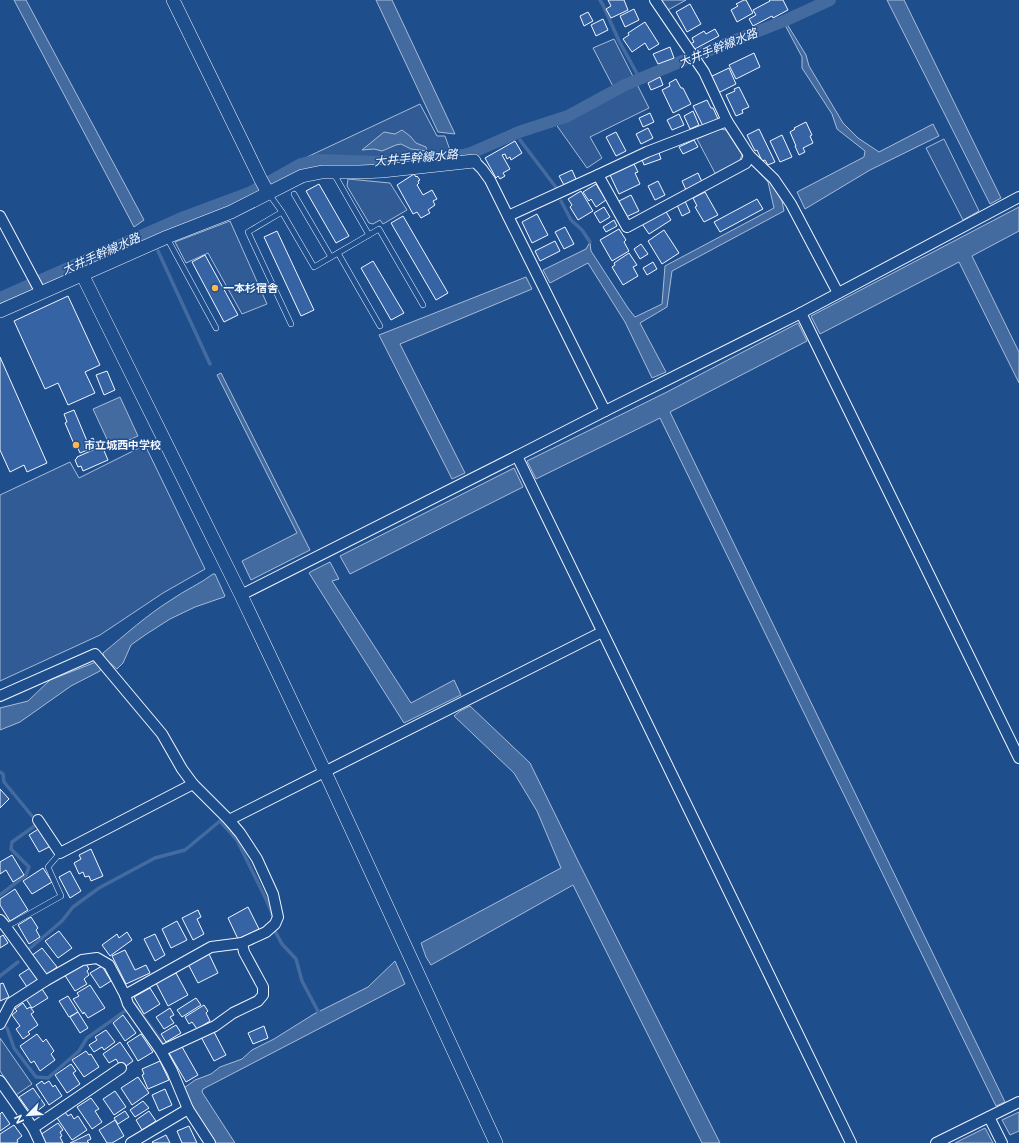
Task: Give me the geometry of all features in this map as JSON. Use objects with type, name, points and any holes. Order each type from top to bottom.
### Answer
[{"type":"street","points":[[173,0],[265,188]]},
{"type":"street","points":[[655,0],[704,72],[727,121],[749,155],[774,179],[791,204],[838,293]]},
{"type":"street","points":[[508,216],[647,152],[727,121]]},
{"type":"street","points":[[598,175],[627,227],[746,162],[749,155]]},
{"type":"street","points":[[0,311],[40,290],[231,212],[265,188],[302,176],[322,172],[382,171],[474,161],[490,180],[605,410]]},
{"type":"street","points":[[241,595],[605,410],[801,313],[1019,197]]},
{"type":"street","points":[[0,216],[40,290]]},
{"type":"street","points":[[82,274],[241,595],[325,772],[496,1143]]},
{"type":"street","points":[[801,313],[1019,758]]},
{"type":"street","points":[[517,456],[851,1143]]},
{"type":"street","points":[[229,820],[602,632]]},
{"type":"street","points":[[0,696],[94,654],[162,734],[182,769],[193,784],[240,833],[257,859],[273,894],[278,917],[275,924],[266,932],[242,943],[211,947],[125,995]]},
{"type":"street","points":[[38,820],[60,853],[193,784]]},
{"type":"street","points":[[3,923],[45,981]]},
{"type":"street","points":[[161,1051],[215,1026],[233,1013],[258,1001],[263,995],[263,987],[244,952],[242,943]]},
{"type":"street","points":[[0,1024],[11,1002],[82,960],[97,958],[109,966],[125,995],[128,1004],[161,1051],[172,1071],[188,1109],[210,1143]]},
{"type":"street","points":[[33,1128],[121,1068]]},
{"type":"street","points":[[0,1081],[33,1128],[40,1143]]},
{"type":"street","points":[[936,1143],[1019,1102]]},
{"type":"street","points":[[131,1143],[188,1109]]},
{"type":"street","points":[[989,1117],[1002,1143]]},
{"type":"lane","points":[[332,172],[369,235]]},
{"type":"lane","points":[[265,188],[282,212],[314,267],[379,229],[423,305]]},
{"type":"lane","points":[[294,194],[331,257]]},
{"type":"lane","points":[[282,212],[248,232],[291,324]]},
{"type":"lane","points":[[167,237],[216,328]]},
{"type":"lane","points":[[338,253],[380,326]]},
{"type":"lane","points":[[3,923],[61,896],[48,867],[60,853]]},
{"type":"shaded area","points":[[14,0],[26,0],[144,220],[134,227]]},
{"type":"shaded area","points":[[376,0],[392,0],[455,134],[438,132]]},
{"type":"shaded area","points":[[661,0],[686,0],[668,10]]},
{"type":"shaded area","points":[[887,0],[904,0],[1001,198],[990,204]]},
{"type":"shaded area","points":[[787,24],[806,55],[809,66],[843,123],[858,138],[879,152],[933,124],[939,136],[870,170],[805,209],[797,192],[864,157],[865,151],[837,129],[832,114],[802,68],[802,57],[785,25]]},
{"type":"shaded area","points":[[614,39],[649,108],[590,137],[602,158],[587,168],[555,123],[570,119],[617,94],[593,48]]},
{"type":"shaded area","points":[[420,104],[437,136],[445,136],[451,153],[373,158],[307,157]]},
{"type":"shaded area","points":[[720,129],[726,130],[742,155],[739,162],[716,175],[697,139]]},
{"type":"shaded area","points":[[402,130],[416,143],[426,147],[427,151],[411,149],[401,144],[382,151],[374,149],[362,150],[384,132],[395,134]]},
{"type":"shaded area","points":[[944,139],[979,211],[963,220],[926,148]]},
{"type":"shaded area","points":[[755,168],[767,177],[782,201],[784,211],[672,271],[667,307],[640,323],[666,372],[652,378],[625,322],[588,263],[550,283],[543,270],[586,249],[590,242],[591,251],[635,317],[662,304],[665,266],[774,208],[768,182]]},
{"type":"shaded area","points":[[348,179],[390,183],[407,210],[383,224],[380,220],[373,224],[369,223],[347,186]]},
{"type":"shaded area","points":[[1019,207],[1019,231],[972,256],[1019,352],[1019,383],[959,262],[820,334],[811,316]]},
{"type":"shaded area","points":[[230,221],[267,304],[242,314],[208,253],[186,263],[175,242]]},
{"type":"shaded area","points":[[526,277],[532,289],[400,344],[465,473],[452,479],[379,335]]},
{"type":"shaded area","points":[[798,323],[807,341],[670,412],[1005,1102],[996,1106],[660,418],[536,479],[527,461],[667,392]]},
{"type":"shaded area","points":[[221,373],[310,550],[251,580],[242,561],[297,533],[217,375]]},
{"type":"shaded area","points":[[120,397],[138,436],[111,448],[93,409]]},
{"type":"shaded area","points":[[145,445],[205,569],[163,593],[100,635],[0,681],[0,495],[70,462],[79,478]]},
{"type":"shaded area","points":[[514,468],[523,487],[350,574],[340,556]]},
{"type":"shaded area","points":[[330,562],[339,579],[332,581],[411,703],[454,680],[461,695],[404,723],[309,573]]},
{"type":"shaded area","points":[[215,574],[225,596],[224,597],[195,607],[170,619],[131,645],[123,663],[117,669],[110,663],[101,668],[100,671],[71,686],[20,722],[0,730],[0,708],[28,701],[50,680],[96,662],[104,657],[103,653],[162,606]]},
{"type":"shaded area","points":[[470,706],[530,763],[720,1143],[702,1143],[573,885],[431,965],[426,957],[421,943],[561,868],[537,811],[514,773],[454,716]]},
{"type":"shaded area","points":[[395,961],[405,984],[203,1089],[202,1092],[235,1143],[215,1143],[185,1096],[184,1088],[195,1080],[211,1074],[220,1067],[242,1059],[252,1050],[274,1039],[314,1014],[368,987]]},
{"type":"shaded area","points":[[0,1038],[32,1084],[16,1095],[0,1071]]},
{"type":"shaded area","points":[[1019,1112],[1019,1131],[1010,1135],[1002,1120]]},
{"type":"shaded area","points":[[985,1128],[993,1143],[955,1143]]},
{"type":"building","points":[[608,0],[624,0],[628,10],[611,18],[606,9],[611,6]]},
{"type":"building","points":[[746,0],[753,13],[737,22],[731,10],[738,6],[736,4]]},
{"type":"building","points":[[769,0],[783,0],[788,10],[753,26],[749,19],[756,15],[753,10],[770,1]]},
{"type":"building","points":[[690,4],[701,24],[687,32],[676,12]]},
{"type":"building","points":[[634,9],[639,20],[625,27],[620,16]]},
{"type":"building","points":[[588,12],[593,21],[584,26],[580,16]]},
{"type":"building","points":[[603,19],[608,30],[596,36],[591,25]]},
{"type":"building","points":[[645,22],[659,44],[649,50],[645,43],[632,52],[623,39],[629,35],[628,33]]},
{"type":"building","points":[[715,29],[719,36],[693,50],[690,44],[694,42],[692,38],[704,31],[706,34]]},
{"type":"building","points":[[670,47],[674,58],[658,64],[653,54]]},
{"type":"building","points":[[754,53],[760,67],[736,79],[729,65]]},
{"type":"building","points":[[729,68],[736,84],[718,93],[710,77]]},
{"type":"building","points":[[660,77],[663,85],[651,90],[648,83]]},
{"type":"building","points":[[676,79],[681,88],[683,88],[691,104],[673,113],[662,90],[670,86],[669,83]]},
{"type":"building","points":[[739,87],[749,107],[742,110],[743,113],[736,116],[726,95],[735,91],[734,89]]},
{"type":"building","points":[[707,100],[718,119],[703,126],[693,106]]},
{"type":"building","points":[[693,111],[699,125],[690,129],[684,116]]},
{"type":"building","points":[[650,113],[654,122],[643,127],[639,118]]},
{"type":"building","points":[[679,114],[684,125],[672,130],[667,120]]},
{"type":"building","points":[[806,122],[812,135],[810,136],[813,143],[803,148],[805,152],[799,155],[790,132],[795,129],[794,128]]},
{"type":"building","points":[[648,128],[653,138],[641,144],[636,134]]},
{"type":"building","points":[[759,129],[775,162],[768,165],[765,160],[762,161],[757,150],[755,151],[747,135]]},
{"type":"building","points":[[616,132],[626,151],[616,156],[606,137]]},
{"type":"building","points":[[782,135],[792,157],[780,162],[770,141]]},
{"type":"building","points":[[694,140],[698,147],[683,154],[679,147]]},
{"type":"building","points":[[515,141],[522,153],[511,160],[510,157],[507,159],[505,154],[502,155],[510,169],[503,173],[505,176],[500,179],[498,176],[496,178],[485,158]]},
{"type":"building","points":[[658,150],[661,159],[644,165],[641,157]]},
{"type":"building","points":[[634,164],[638,172],[635,173],[640,184],[619,194],[610,175]]},
{"type":"building","points":[[572,170],[576,179],[564,185],[559,176]]},
{"type":"building","points":[[698,173],[702,182],[686,190],[682,181]]},
{"type":"building","points":[[414,174],[420,180],[418,181],[419,183],[417,185],[423,195],[432,190],[437,199],[433,201],[435,205],[428,210],[430,213],[421,218],[417,212],[413,214],[397,185]]},
{"type":"building","points":[[658,181],[665,195],[655,200],[648,186]]},
{"type":"building","points":[[319,184],[349,236],[336,243],[306,191]]},
{"type":"building","points":[[596,184],[606,200],[596,207],[591,199],[589,201],[583,192]]},
{"type":"building","points":[[581,191],[593,211],[578,220],[570,207],[572,205],[568,199]]},
{"type":"building","points":[[705,192],[718,215],[704,222],[695,207],[697,206],[693,198]]},
{"type":"building","points":[[631,195],[639,211],[626,217],[619,201]]},
{"type":"building","points":[[757,199],[763,209],[720,232],[714,222]]},
{"type":"building","points":[[685,201],[690,212],[682,216],[677,205]]},
{"type":"building","points":[[604,207],[610,217],[600,223],[594,213]]},
{"type":"building","points":[[665,210],[671,220],[649,234],[642,224]]},
{"type":"building","points":[[537,214],[548,235],[532,243],[522,222]]},
{"type":"building","points":[[403,216],[448,293],[436,300],[391,223]]},
{"type":"building","points":[[614,220],[617,226],[606,232],[603,227]]},
{"type":"building","points":[[565,227],[574,244],[564,249],[555,232]]},
{"type":"building","points":[[619,229],[626,240],[624,242],[629,251],[612,261],[600,240]]},
{"type":"building","points":[[664,230],[679,253],[662,264],[648,241]]},
{"type":"building","points":[[277,231],[314,310],[301,316],[264,237]]},
{"type":"building","points":[[555,241],[560,251],[540,261],[535,251]]},
{"type":"building","points":[[641,244],[648,254],[640,259],[634,249]]},
{"type":"building","points":[[629,253],[637,265],[633,267],[638,276],[623,285],[612,267],[615,265],[614,263]]},
{"type":"building","name":"一本杉宿舎","points":[[205,255],[238,315],[224,322],[192,262]]},
{"type":"building","points":[[373,261],[404,313],[391,320],[361,268]]},
{"type":"building","points":[[653,262],[657,269],[647,275],[643,268]]},
{"type":"building","points":[[68,296],[100,365],[85,372],[95,393],[68,405],[58,383],[45,389],[14,321]]},
{"type":"building","points":[[0,357],[47,463],[27,472],[24,465],[10,472],[0,450]]},
{"type":"building","points":[[107,371],[115,390],[104,395],[96,375]]},
{"type":"building","points":[[74,410],[87,441],[93,438],[97,446],[80,453],[76,444],[74,444],[65,423],[67,422],[64,414]]},
{"type":"building","points":[[102,446],[108,460],[83,471],[81,466],[78,467],[75,460],[77,457]]},
{"type":"building","points":[[0,789],[9,799],[0,808]]},
{"type":"building","points":[[40,828],[51,846],[39,852],[29,835]]},
{"type":"building","points":[[91,849],[103,876],[91,881],[89,876],[85,877],[83,872],[79,874],[74,863],[81,859],[79,855]]},
{"type":"building","points":[[12,855],[24,875],[13,882],[6,870],[0,874],[0,862]]},
{"type":"building","points":[[43,868],[52,882],[32,894],[23,881]]},
{"type":"building","points":[[70,871],[81,891],[70,898],[59,877]]},
{"type":"building","points":[[15,889],[28,910],[10,921],[0,905],[0,899]]},
{"type":"building","points":[[248,907],[259,929],[238,939],[228,918]]},
{"type":"building","points":[[198,910],[201,917],[197,919],[204,934],[193,940],[182,918]]},
{"type":"building","points":[[31,917],[38,928],[36,930],[40,937],[29,944],[18,925]]},
{"type":"building","points":[[177,921],[187,940],[171,948],[162,929]]},
{"type":"building","points":[[59,931],[72,948],[58,958],[45,941]]},
{"type":"building","points":[[127,932],[132,940],[110,956],[102,945],[117,934],[119,938]]},
{"type":"building","points":[[155,934],[165,955],[155,961],[144,939]]},
{"type":"building","points":[[3,935],[8,943],[0,948],[0,937]]},
{"type":"building","points":[[42,948],[57,967],[45,976],[31,956]]},
{"type":"building","points":[[125,950],[135,970],[146,965],[150,973],[126,984],[112,956]]},
{"type":"building","points":[[209,954],[218,973],[198,983],[188,964]]},
{"type":"building","points":[[85,962],[89,969],[87,971],[89,975],[84,979],[87,984],[75,991],[64,974]]},
{"type":"building","points":[[102,966],[111,981],[100,988],[90,973]]},
{"type":"building","points":[[30,968],[38,980],[27,987],[19,975]]},
{"type":"building","points":[[176,973],[188,995],[168,1006],[156,983]]},
{"type":"building","points":[[3,983],[9,997],[0,1001],[0,984]]},
{"type":"building","points":[[90,985],[105,1008],[88,1018],[84,1012],[83,1014],[73,999],[79,996],[77,993]]},
{"type":"building","points":[[150,988],[160,1004],[144,1014],[134,997]]},
{"type":"building","points":[[42,989],[48,998],[32,1008],[26,999]]},
{"type":"building","points":[[68,996],[78,1012],[69,1017],[59,1001]]},
{"type":"building","points":[[196,998],[201,1005],[182,1017],[177,1010]]},
{"type":"building","points":[[23,1003],[27,1009],[30,1007],[34,1012],[31,1014],[38,1025],[28,1032],[30,1034],[23,1039],[16,1029],[20,1026],[12,1015],[17,1011],[15,1009]]},
{"type":"building","points":[[204,1005],[208,1011],[206,1013],[210,1021],[197,1029],[192,1022],[189,1024],[185,1017]]},
{"type":"building","points":[[170,1008],[174,1015],[170,1017],[174,1023],[164,1029],[156,1017]]},
{"type":"building","points":[[78,1012],[88,1028],[80,1033],[70,1017]]},
{"type":"building","points":[[123,1015],[136,1033],[125,1041],[113,1023]]},
{"type":"building","points":[[176,1025],[181,1033],[166,1042],[161,1034]]},
{"type":"building","points":[[264,1026],[268,1038],[253,1044],[248,1033]]},
{"type":"building","points":[[106,1030],[115,1042],[104,1050],[102,1047],[94,1052],[89,1045],[97,1040],[95,1037]]},
{"type":"building","points":[[213,1030],[226,1055],[214,1061],[201,1037]]},
{"type":"building","points":[[37,1034],[43,1042],[46,1039],[54,1051],[51,1054],[55,1060],[40,1071],[34,1061],[31,1063],[20,1046]]},
{"type":"building","points":[[141,1034],[153,1052],[138,1061],[127,1043]]},
{"type":"building","points":[[120,1042],[133,1061],[122,1069],[116,1059],[109,1063],[103,1054]]},
{"type":"building","points":[[181,1045],[198,1075],[186,1082],[169,1053]]},
{"type":"building","points":[[86,1051],[89,1055],[91,1054],[99,1067],[84,1077],[72,1060]]},
{"type":"building","points":[[160,1061],[169,1080],[148,1089],[142,1075],[144,1074],[142,1069]]},
{"type":"building","points":[[71,1064],[76,1071],[73,1073],[80,1084],[67,1093],[55,1075]]},
{"type":"building","points":[[138,1077],[149,1093],[132,1105],[121,1088]]},
{"type":"building","points":[[42,1081],[44,1084],[49,1081],[53,1087],[55,1085],[62,1096],[49,1105],[36,1085]]},
{"type":"building","points":[[33,1088],[45,1105],[32,1115],[19,1097]]},
{"type":"building","points":[[165,1089],[172,1105],[159,1111],[152,1095]]},
{"type":"building","points":[[115,1091],[126,1107],[114,1115],[103,1099]]},
{"type":"building","points":[[91,1098],[99,1109],[95,1111],[102,1122],[92,1129],[77,1107]]},
{"type":"building","points":[[143,1101],[149,1108],[135,1117],[130,1110]]},
{"type":"building","points":[[125,1111],[129,1117],[118,1124],[114,1118]]},
{"type":"building","points":[[149,1111],[156,1121],[142,1130],[136,1120]]},
{"type":"building","points":[[2,1112],[10,1124],[0,1131],[0,1114]]},
{"type":"building","points":[[65,1112],[68,1116],[71,1114],[74,1119],[78,1116],[87,1130],[72,1140],[57,1118]]},
{"type":"building","points":[[115,1120],[124,1136],[112,1143],[107,1143],[99,1130]]},
{"type":"building","points":[[58,1123],[63,1130],[60,1132],[62,1136],[60,1137],[63,1143],[45,1143],[40,1135]]},
{"type":"building","points":[[14,1125],[22,1136],[17,1140],[18,1142],[0,1143],[0,1134]]},
{"type":"building","points":[[189,1126],[197,1143],[182,1143],[177,1131]]},
{"type":"building","points":[[89,1134],[91,1139],[87,1141],[89,1143],[70,1143]]},
{"type":"building","points":[[166,1135],[170,1143],[152,1142]]},
{"type":"waterway","points":[[600,0],[619,41],[640,79]]},
{"type":"waterway","name":"大井手幹線水路","points":[[0,298],[184,217],[251,192],[301,164],[317,160],[378,162],[463,155],[471,153],[519,132],[568,116],[625,85],[784,21],[830,0]]},
{"type":"waterway","points":[[520,140],[558,190]]},
{"type":"waterway","points":[[561,201],[571,220],[582,230],[590,242]]},
{"type":"waterway","points":[[158,251],[210,364]]},
{"type":"waterway","points":[[0,772],[3,774],[4,782],[32,816]]},
{"type":"waterway","points":[[29,949],[62,921],[73,907],[99,888],[155,858],[185,850],[220,821],[237,840],[265,897],[273,919]]},
{"type":"waterway","points":[[0,895],[26,875],[29,867],[11,849],[12,842],[36,825]]},
{"type":"waterway","points":[[275,931],[282,944],[296,959],[302,981],[320,1015]]},
{"type":"waterway","points":[[0,976],[18,962]]},
{"type":"waterway","points":[[134,1004],[163,1043]]},
{"type":"waterway","points":[[7,1028],[14,1048],[36,1077],[48,1078],[79,1051],[87,1038],[125,1011]]},
{"type":"place","name":"一本杉宿舎","points":[[215,288]]},
{"type":"place","name":"市立城西中学校","points":[[76,445]]}]
